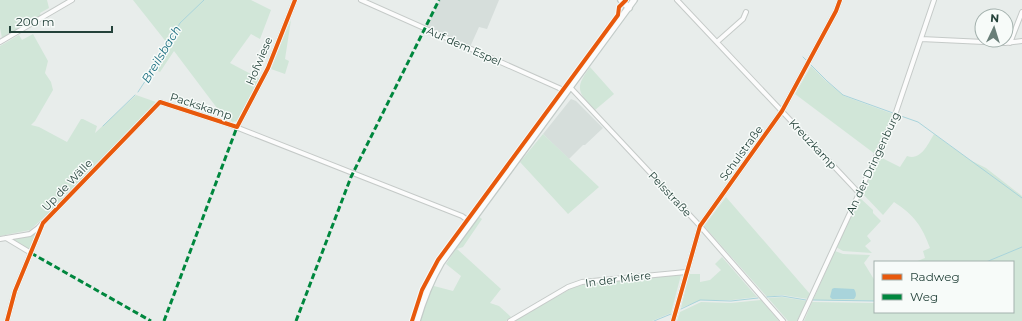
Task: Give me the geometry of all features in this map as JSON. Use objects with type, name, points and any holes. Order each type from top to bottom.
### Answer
[{"type":"main road","points":[[621,0],[628,8]]},
{"type":"main road","points":[[417,321],[423,299],[431,280],[441,263],[634,0]]},
{"type":"street","points":[[0,42],[72,0]]},
{"type":"street","name":"Hofwiese","points":[[237,128],[268,68],[295,0]]},
{"type":"street","name":"Auf dem Espel","points":[[361,0],[559,88],[566,93]]},
{"type":"street","name":"Kreuzkamp","points":[[677,0],[859,193]]},
{"type":"street","name":"Schulstraße","points":[[673,321],[700,226],[782,111],[840,0]]},
{"type":"street","name":"An der Dringenburg","points":[[800,321],[894,118],[934,0]]},
{"type":"street","points":[[717,42],[743,19],[746,12]]},
{"type":"street","points":[[1014,33],[1022,12]]},
{"type":"street","points":[[921,39],[974,41]]},
{"type":"street","name":"Pelsstraße","points":[[570,87],[700,226],[783,321]]},
{"type":"street","name":"Packskamp","points":[[160,102],[237,128],[462,216],[470,222]]},
{"type":"street","name":"Up de Wälle","points":[[7,321],[15,291],[43,223],[160,102]]},
{"type":"street","points":[[0,239],[30,234],[43,223]]},
{"type":"street","points":[[6,238],[31,253]]},
{"type":"street","name":"In der Miere","points":[[510,321],[568,288],[582,282],[686,272]]},
{"type":"shaded area","points":[[440,0],[499,0],[487,29],[479,27],[470,47],[429,28],[428,25]]},
{"type":"shaded area","points":[[571,99],[576,101],[603,128],[569,159],[543,134]]},
{"type":"green space","points":[[0,0],[47,0],[49,8],[40,13],[41,17],[2,38],[0,28]]},
{"type":"green space","points":[[133,0],[251,0],[271,10],[260,39],[251,34],[230,63],[260,79],[237,121],[232,122],[229,118],[226,120],[174,51],[160,72],[151,68],[167,43]]},
{"type":"green space","points":[[291,20],[285,59],[289,61],[285,74],[271,69]]},
{"type":"green space","points":[[33,34],[48,61],[45,73],[51,82],[53,90],[35,121],[31,125],[39,127],[67,142],[81,119],[97,126],[95,133],[136,95],[156,102],[51,211],[30,230],[0,236],[0,46],[19,35],[22,40]]},
{"type":"green space","points":[[811,66],[844,96],[893,114],[875,154],[795,94]]},
{"type":"green space","points":[[590,67],[614,94],[595,110],[585,99],[580,90],[582,80]]},
{"type":"green space","points":[[543,134],[599,187],[568,214],[520,162]]},
{"type":"green space","points":[[934,134],[970,160],[986,168],[1022,196],[1022,321],[804,321],[812,302],[874,303],[874,313],[1014,313],[1014,261],[918,261],[925,258],[923,251],[930,248],[924,233],[912,216],[894,202],[883,215],[861,192],[878,156],[900,167],[907,156],[916,156],[927,147]]},
{"type":"green space","points":[[726,197],[810,294],[808,299],[782,295],[767,297],[704,226]]},
{"type":"green space","points":[[858,198],[860,198],[873,210],[873,213],[881,221],[867,236],[871,241],[865,246],[872,253],[843,251],[836,247]]},
{"type":"green space","points":[[478,216],[482,219],[463,247],[457,249],[501,289],[490,303],[499,306],[511,317],[506,321],[420,321],[431,287],[434,286],[453,291],[461,276],[446,264],[456,249],[453,248]]},
{"type":"green space","points":[[39,230],[30,250],[12,239],[31,235]]},
{"type":"green space","points":[[835,251],[843,254],[870,255],[864,263],[874,279],[874,301],[813,300]]},
{"type":"green space","points":[[722,257],[757,297],[732,300],[701,300],[681,308],[689,274],[700,274],[700,282],[710,280],[721,270],[715,264]]},
{"type":"green space","points":[[681,273],[671,313],[652,321],[514,321],[572,288],[586,284]]},
{"type":"green space","points":[[782,297],[807,301],[797,321],[788,321],[768,298]]},
{"type":"green space","points":[[761,300],[779,321],[677,321],[680,312],[701,302],[731,303]]},
{"type":"water","points":[[832,289],[854,289],[856,297],[854,299],[832,299],[830,297]]},
{"type":"waterway","name":"Breilsbach","points":[[138,92],[165,51],[180,23],[204,0]]},
{"type":"waterway","points":[[803,57],[806,60]]},
{"type":"waterway","points":[[811,65],[843,95],[893,113]]},
{"type":"waterway","name":"Breilsbach","points":[[103,126],[135,95]]},
{"type":"waterway","points":[[898,115],[918,122],[1022,198]]},
{"type":"waterway","points":[[988,261],[1022,247]]},
{"type":"waterway","points":[[767,297],[782,296],[806,300]]},
{"type":"waterway","points":[[681,309],[700,300],[731,301],[758,298]]},
{"type":"waterway","points":[[813,300],[874,301]]},
{"type":"waterway","points":[[654,321],[671,314]]},
{"type":"marked path","points":[[296,321],[351,177],[439,0]]},
{"type":"marked path","points":[[164,321],[237,127]]},
{"type":"marked path","points":[[31,253],[151,321]]},
{"type":"cycle path","points":[[7,321],[15,291],[43,223],[160,102],[237,127],[268,68],[295,0]]},
{"type":"cycle path","points":[[412,321],[422,290],[438,260],[618,15],[619,7],[626,0]]},
{"type":"cycle path","points":[[673,321],[700,226],[782,111],[836,11],[840,0]]}]
